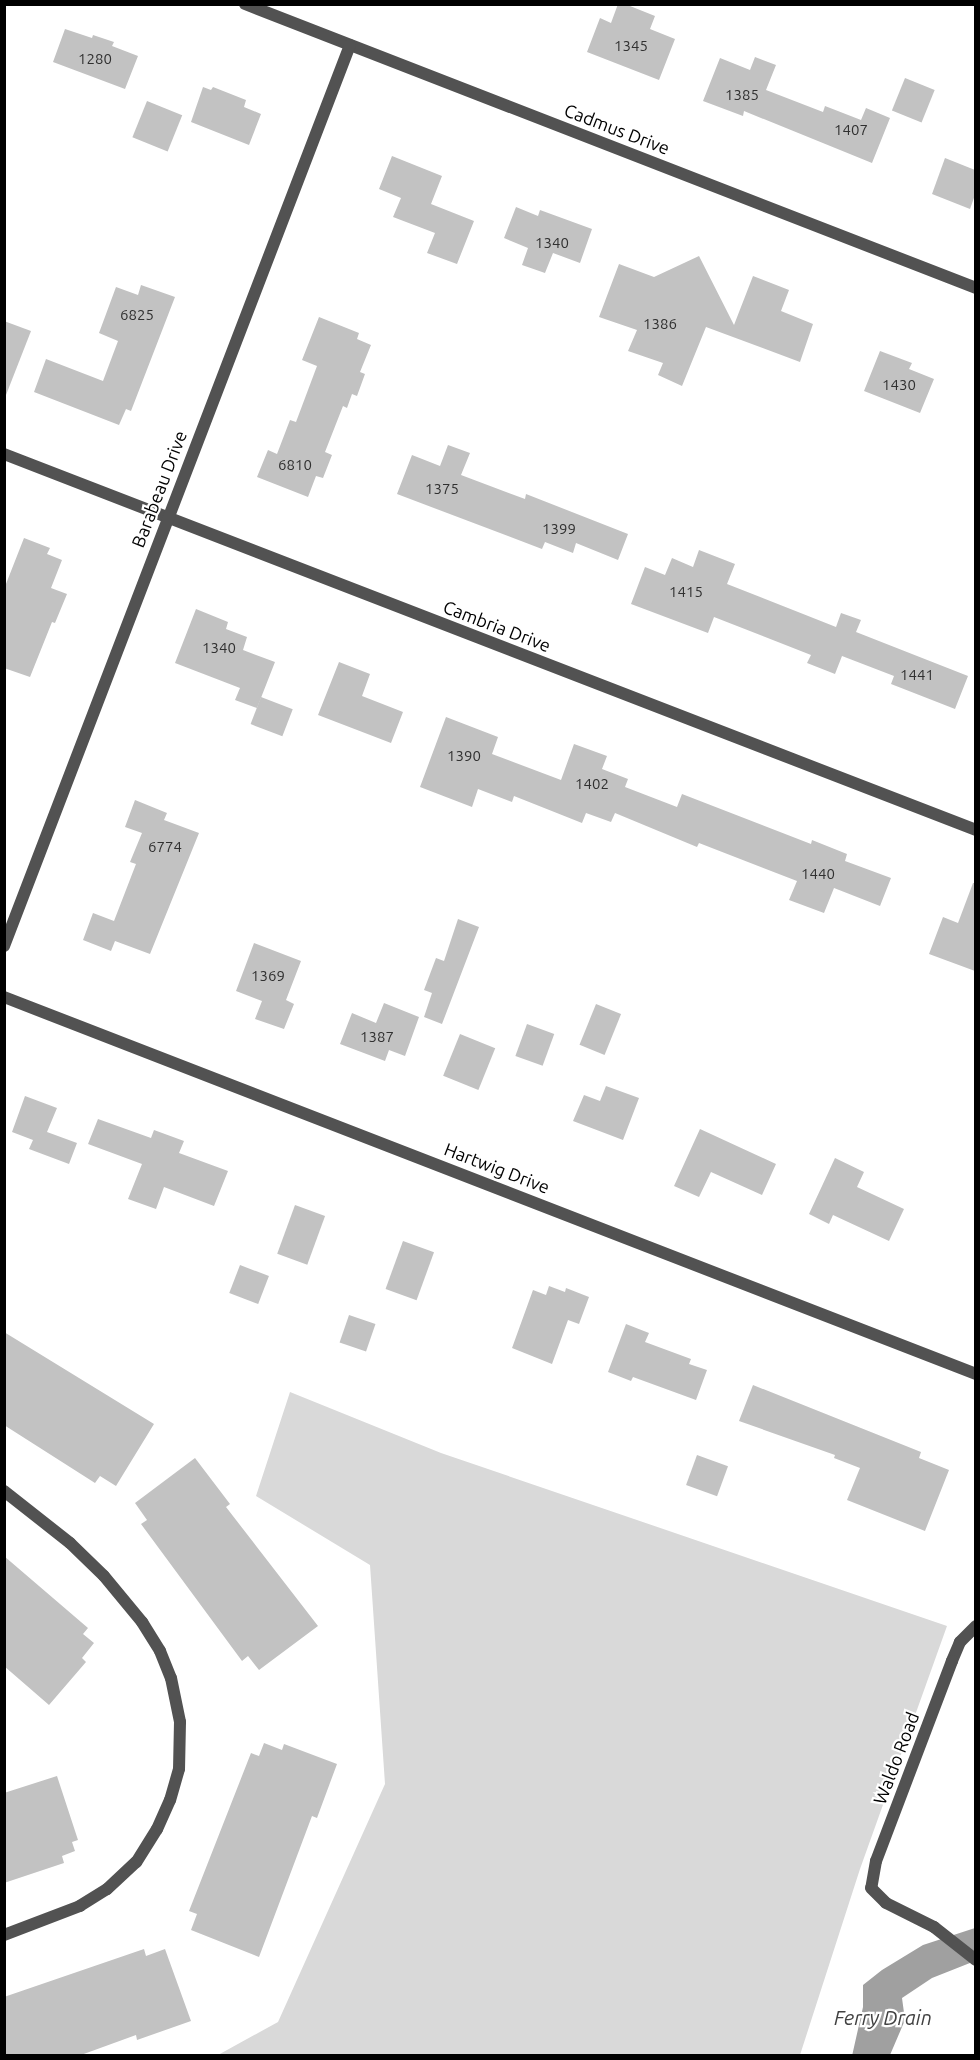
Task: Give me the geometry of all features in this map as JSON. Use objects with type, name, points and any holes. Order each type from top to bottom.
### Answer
[{"type":"street","name":"Cadmus Drive","points":[[245,4],[975,288]]},
{"type":"street","name":"Barabeau Drive","points":[[4,946],[350,45]]},
{"type":"street","name":"Cambria Drive","points":[[4,454],[975,830]]},
{"type":"street","name":"Hartwig Drive","points":[[4,997],[975,1374]]},
{"type":"street","points":[[4,1491],[39,1516],[104,1576],[141,1622],[160,1651],[171,1678],[180,1722],[179,1769],[170,1800],[157,1829],[136,1862],[107,1888],[59,1915],[4,1935]]},
{"type":"street","name":"Waldo Road","points":[[975,1626],[960,1642],[952,1661],[874,1867],[871,1888],[886,1903],[934,1927],[975,1959]]},
{"type":"shaded area","points":[[290,1392],[441,1453],[947,1626],[860,1869],[800,2055],[218,2055],[278,2022],[385,1784],[370,1565],[256,1496]]},
{"type":"water","name":"Ferry Drain","points":[[975,1928],[975,1961],[932,1978],[902,1998],[905,2020],[890,2055],[852,2056],[863,2007],[863,1985],[882,1970],[923,1945]]},
{"type":"building","points":[[618,4],[625,4],[655,16],[650,29],[675,39],[659,80],[587,52],[600,18],[611,23]]},
{"type":"building","points":[[65,29],[114,42],[112,46],[138,56],[125,89],[53,62]]},
{"type":"building","points":[[755,57],[776,65],[766,90],[823,112],[825,106],[861,120],[866,108],[890,118],[872,163],[744,111],[743,116],[703,101],[720,58],[750,70]]},
{"type":"building","points":[[905,78],[935,90],[922,122],[892,110]]},
{"type":"building","points":[[203,87],[211,90],[213,87],[246,100],[244,107],[261,114],[249,145],[191,122]]},
{"type":"building","points":[[147,101],[182,115],[168,151],[132,137]]},
{"type":"building","points":[[392,156],[442,176],[431,204],[474,221],[457,264],[427,253],[435,233],[393,217],[401,198],[379,189]]},
{"type":"building","points":[[945,158],[975,170],[975,195],[970,209],[932,194]]},
{"type":"building","points":[[516,207],[538,216],[540,210],[592,229],[580,263],[553,253],[545,273],[522,265],[528,248],[504,238]]},
{"type":"building","points":[[699,256],[734,325],[753,276],[789,290],[781,311],[813,324],[800,362],[706,327],[682,386],[658,375],[663,363],[628,351],[637,330],[599,317],[619,264],[654,277]]},
{"type":"building","points":[[141,285],[175,297],[131,411],[126,409],[119,425],[34,392],[46,359],[103,381],[118,341],[99,333],[116,287],[138,295]]},
{"type":"building","points":[[319,317],[359,333],[357,339],[371,345],[360,372],[365,374],[357,396],[352,394],[347,408],[343,406],[325,452],[332,455],[323,478],[316,476],[308,497],[257,477],[268,450],[277,454],[290,420],[296,422],[317,366],[302,360]]},
{"type":"building","points":[[4,321],[31,331],[6,395],[4,395]]},
{"type":"building","points":[[880,351],[912,363],[909,369],[934,379],[920,413],[864,391]]},
{"type":"building","points":[[448,445],[470,453],[461,475],[525,499],[526,494],[628,534],[618,560],[576,543],[573,553],[545,542],[542,549],[397,494],[412,455],[440,466]]},
{"type":"building","points":[[24,538],[50,548],[47,554],[62,560],[51,588],[67,594],[55,623],[52,622],[30,677],[4,668],[4,589]]},
{"type":"building","points":[[699,550],[735,564],[727,584],[836,627],[841,613],[861,620],[856,632],[968,676],[955,709],[891,684],[894,676],[842,656],[835,674],[807,663],[811,655],[714,617],[708,633],[631,604],[645,567],[665,575],[672,558],[693,567]]},
{"type":"building","points":[[196,609],[228,622],[226,629],[247,637],[243,650],[275,662],[257,708],[235,700],[240,688],[175,663]]},
{"type":"building","points":[[339,662],[370,674],[362,696],[403,712],[391,743],[318,715]]},
{"type":"building","points":[[261,697],[293,709],[282,736],[251,724]]},
{"type":"building","points":[[446,717],[498,737],[492,754],[561,780],[574,744],[607,756],[602,769],[628,779],[625,787],[677,807],[682,794],[811,844],[812,840],[847,854],[845,861],[891,878],[880,906],[834,888],[824,913],[789,900],[797,881],[699,843],[697,847],[615,813],[611,822],[586,813],[582,823],[514,796],[512,802],[478,789],[472,807],[420,787]]},
{"type":"building","points":[[135,800],[167,813],[164,820],[199,833],[150,954],[115,941],[111,951],[83,940],[93,913],[114,921],[136,864],[130,862],[142,833],[125,827]]},
{"type":"building","points":[[973,883],[975,883],[975,971],[929,954],[943,917],[958,923]]},
{"type":"building","points":[[458,919],[479,927],[442,1024],[424,1017],[432,993],[424,990],[436,958],[444,961]]},
{"type":"building","points":[[254,943],[301,961],[286,1000],[294,1004],[284,1029],[255,1019],[262,1001],[236,991]]},
{"type":"building","points":[[384,1003],[419,1017],[405,1056],[389,1050],[385,1061],[340,1044],[352,1013],[376,1023]]},
{"type":"building","points":[[596,1004],[621,1014],[605,1055],[580,1045]]},
{"type":"building","points":[[527,1024],[554,1034],[543,1066],[515,1056]]},
{"type":"building","points":[[460,1034],[495,1048],[478,1090],[443,1076]]},
{"type":"building","points":[[606,1086],[639,1098],[623,1140],[573,1121],[584,1095],[600,1101]]},
{"type":"building","points":[[25,1096],[57,1108],[47,1132],[77,1143],[69,1164],[29,1149],[33,1140],[12,1132]]},
{"type":"building","points":[[98,1119],[151,1138],[154,1130],[184,1141],[179,1153],[228,1171],[214,1206],[164,1187],[156,1209],[128,1199],[142,1164],[88,1144]]},
{"type":"building","points":[[700,1129],[776,1164],[762,1195],[711,1172],[699,1197],[674,1186]]},
{"type":"building","points":[[835,1158],[864,1172],[857,1187],[904,1209],[889,1241],[833,1215],[829,1224],[809,1214]]},
{"type":"building","points":[[295,1205],[325,1216],[307,1265],[277,1254]]},
{"type":"building","points":[[403,1241],[434,1252],[417,1300],[386,1289]]},
{"type":"building","points":[[240,1265],[269,1276],[258,1304],[229,1293]]},
{"type":"building","points":[[549,1286],[565,1292],[566,1288],[589,1297],[579,1324],[568,1320],[552,1364],[512,1348],[533,1290],[546,1295]]},
{"type":"building","points":[[349,1315],[375,1324],[366,1352],[340,1342]]},
{"type":"building","points":[[626,1324],[649,1333],[645,1342],[691,1359],[689,1364],[707,1370],[696,1400],[633,1377],[631,1381],[608,1372]]},
{"type":"building","points":[[4,1332],[154,1424],[116,1486],[100,1476],[95,1483],[4,1425]]},
{"type":"building","points":[[753,1385],[921,1452],[919,1458],[949,1470],[925,1531],[847,1500],[860,1468],[834,1458],[835,1455],[739,1421]]},
{"type":"building","points":[[697,1455],[728,1466],[717,1496],[686,1485]]},
{"type":"building","points":[[195,1458],[230,1504],[226,1507],[318,1626],[259,1670],[248,1656],[242,1661],[141,1524],[147,1520],[135,1503]]},
{"type":"building","points":[[4,1556],[88,1628],[83,1634],[94,1643],[82,1658],[86,1662],[49,1705],[4,1666]]},
{"type":"building","points":[[264,1743],[282,1750],[284,1744],[337,1764],[317,1818],[312,1816],[259,1957],[191,1930],[197,1914],[189,1911],[251,1753],[259,1756]]},
{"type":"building","points":[[57,1776],[78,1840],[72,1842],[75,1851],[62,1856],[64,1863],[4,1883],[4,1793]]},
{"type":"building","points":[[144,1949],[146,1956],[165,1949],[191,2021],[137,2040],[136,2035],[81,2055],[4,2055],[4,1997]]}]
